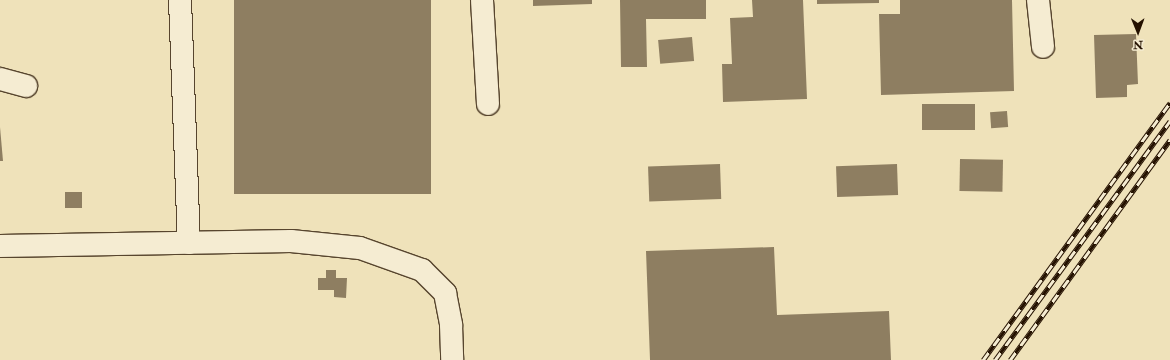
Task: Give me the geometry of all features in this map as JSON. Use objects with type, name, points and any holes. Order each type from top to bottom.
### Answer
[{"type":"lane","points":[[180,0],[189,243]]},
{"type":"lane","points":[[482,0],[488,104]]},
{"type":"lane","points":[[1038,0],[1043,47]]},
{"type":"lane","points":[[0,79],[26,86]]},
{"type":"lane","points":[[0,246],[291,241],[360,248],[422,270],[445,293],[451,325],[452,360]]},
{"type":"building","points":[[234,0],[431,0],[431,194],[234,194]]},
{"type":"building","points":[[533,0],[592,0],[592,4],[533,6]]},
{"type":"building","points":[[620,0],[706,0],[706,19],[646,19],[647,67],[621,67]]},
{"type":"building","points":[[752,0],[803,0],[807,99],[723,102],[722,64],[732,64],[730,18],[753,17]]},
{"type":"building","points":[[817,0],[879,0],[879,3],[817,4]]},
{"type":"building","points":[[900,0],[1012,0],[1014,91],[881,95],[879,14],[900,14]]},
{"type":"building","points":[[1136,34],[1138,84],[1127,85],[1127,97],[1096,98],[1094,35]]},
{"type":"building","points":[[692,37],[694,61],[660,64],[658,40]]},
{"type":"building","points":[[922,104],[975,104],[975,130],[922,130]]},
{"type":"building","points":[[1007,111],[1008,127],[991,128],[990,112]]},
{"type":"building","points":[[0,127],[3,161],[0,161]]},
{"type":"building","points":[[960,159],[1003,160],[1002,192],[959,191]]},
{"type":"building","points":[[720,164],[721,199],[649,201],[648,167]]},
{"type":"building","points":[[897,164],[898,195],[837,197],[836,166]]},
{"type":"building","points":[[65,192],[82,192],[82,208],[65,208]]},
{"type":"building","points":[[774,247],[777,315],[889,311],[891,360],[650,360],[646,251]]},
{"type":"building","points":[[326,270],[336,270],[336,278],[347,278],[346,298],[334,297],[334,290],[318,290],[318,278],[326,278]]},
{"type":"railway","points":[[983,360],[1170,103]]},
{"type":"railway","points":[[995,360],[1170,121]]},
{"type":"railway","points":[[1010,360],[1170,140]]}]
